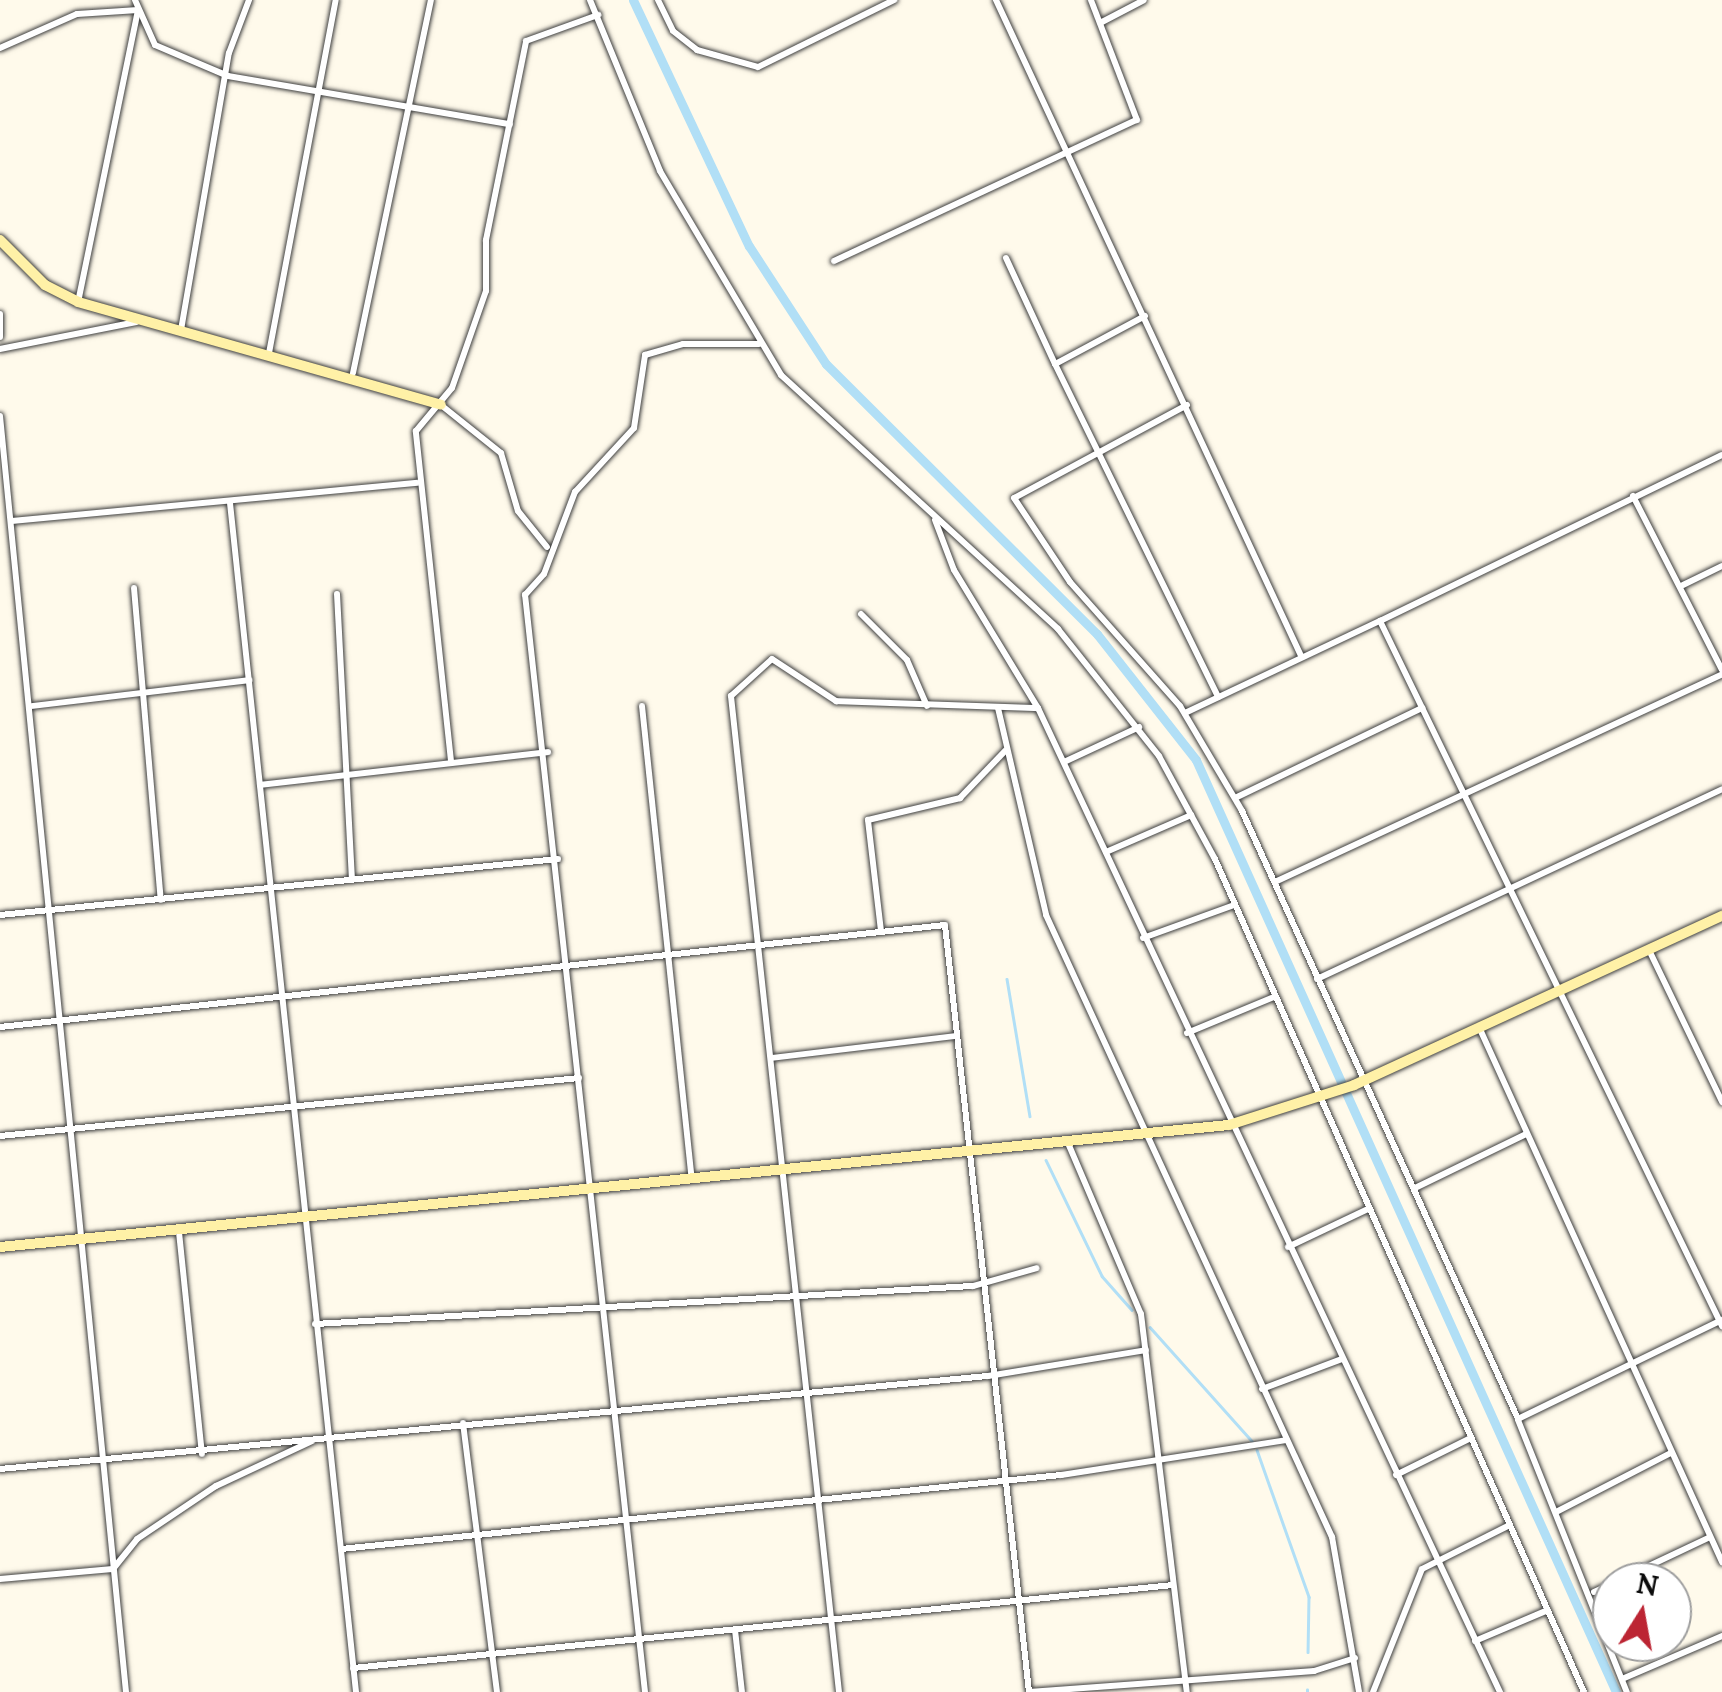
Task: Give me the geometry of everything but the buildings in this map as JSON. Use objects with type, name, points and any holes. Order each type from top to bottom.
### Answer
[{"type":"street","points":[[181,331],[228,76],[249,0]]},
{"type":"street","points":[[269,353],[336,0]]},
{"type":"street","points":[[353,373],[430,0]]},
{"type":"street","points":[[590,0],[660,171],[760,344],[935,519],[1058,629],[1139,727],[1191,815],[1274,997],[1326,1096],[1368,1208],[1584,1692]]},
{"type":"street","points":[[658,0],[672,31],[697,50],[758,67],[894,0]]},
{"type":"street","points":[[996,0],[1301,656]]},
{"type":"street","points":[[834,261],[1141,114],[1091,0]]},
{"type":"street","points":[[1102,22],[1144,0]]},
{"type":"street","points":[[137,4],[155,44],[228,76],[510,124]]},
{"type":"street","points":[[0,48],[78,14],[137,4]]},
{"type":"street","points":[[78,302],[137,4]]},
{"type":"street","points":[[450,761],[417,483],[416,431],[441,405],[486,291],[486,240],[526,42],[598,15]]},
{"type":"street","points":[[0,240],[45,286],[78,302],[353,373],[441,405],[501,453],[518,511],[548,547]]},
{"type":"street","points":[[1006,258],[1218,697]]},
{"type":"street","points":[[0,314],[0,337]]},
{"type":"street","points":[[1055,364],[1145,316]]},
{"type":"street","points":[[0,350],[140,321]]},
{"type":"street","points":[[645,1692],[548,752],[525,595],[544,574],[548,547],[575,492],[634,428],[645,356],[683,344],[760,344]]},
{"type":"street","points":[[1187,405],[1096,448],[1014,498],[1070,582],[1185,713],[1235,798],[1276,881],[1358,1082],[1415,1188],[1592,1587]]},
{"type":"street","points":[[0,416],[32,706],[57,1021],[109,1460],[126,1692]]},
{"type":"street","points":[[1185,713],[1722,455]]},
{"type":"street","points":[[12,520],[417,483]]},
{"type":"street","points":[[1276,881],[1722,672],[1682,585],[1633,496]]},
{"type":"street","points":[[230,503],[325,1436],[356,1692]]},
{"type":"street","points":[[935,519],[954,570],[1038,708],[1186,1033],[1500,1692]]},
{"type":"street","points":[[1682,585],[1722,566]]},
{"type":"street","points":[[134,588],[161,901]]},
{"type":"street","points":[[338,594],[352,773],[352,880]]},
{"type":"street","points":[[861,614],[907,660],[927,706]]},
{"type":"street","points":[[1380,621],[1556,992],[1721,1323],[1518,1419]]},
{"type":"street","points":[[839,1692],[760,945],[730,709],[737,687],[772,658],[836,701],[1038,708]]},
{"type":"street","points":[[32,706],[249,680]]},
{"type":"street","points":[[642,706],[692,1179]]},
{"type":"street","points":[[998,708],[1046,915],[1142,1136],[1332,1537],[1359,1692]]},
{"type":"street","points":[[1235,798],[1422,708]]},
{"type":"street","points":[[1064,762],[1139,727]]},
{"type":"street","points":[[880,930],[868,820],[960,798],[1006,750]]},
{"type":"street","points":[[260,786],[548,752]]},
{"type":"street","points":[[1318,979],[1506,883],[1722,789]]},
{"type":"street","points":[[1106,852],[1191,815]]},
{"type":"street","points":[[0,915],[558,859]]},
{"type":"street","points":[[1144,938],[1234,906]]},
{"type":"street","points":[[0,1247],[968,1154],[1229,1124],[1326,1096],[1722,916]]},
{"type":"street","points":[[0,1027],[945,924],[988,1376],[1029,1692],[1185,1676],[1314,1672],[1355,1658]]},
{"type":"street","points":[[1649,949],[1722,1102]]},
{"type":"street","points":[[1186,1033],[1274,997]]},
{"type":"street","points":[[1479,1027],[1629,1365],[1722,1562]]},
{"type":"street","points":[[770,1058],[956,1036]]},
{"type":"street","points":[[0,1136],[579,1078]]},
{"type":"street","points":[[1415,1188],[1526,1134]]},
{"type":"street","points":[[1068,1143],[1128,1274],[1146,1350],[1187,1692]]},
{"type":"street","points":[[1288,1247],[1368,1208]]},
{"type":"street","points":[[179,1232],[202,1454]]},
{"type":"street","points":[[314,1324],[605,1301],[981,1285],[1037,1268]]},
{"type":"street","points":[[0,1468],[202,1454],[325,1436],[615,1406],[988,1376],[1146,1350]]},
{"type":"street","points":[[1262,1389],[1342,1359]]},
{"type":"street","points":[[463,1423],[497,1692]]},
{"type":"street","points":[[0,1579],[114,1569],[137,1539],[216,1486],[325,1436]]},
{"type":"street","points":[[1396,1474],[1472,1438]]},
{"type":"street","points":[[341,1549],[626,1514],[818,1500],[1158,1463],[1286,1440]]},
{"type":"street","points":[[1558,1510],[1671,1453]]},
{"type":"street","points":[[1373,1692],[1410,1585],[1435,1559],[1510,1525]]},
{"type":"street","points":[[1658,1562],[1710,1537]]},
{"type":"street","points":[[354,1668],[640,1633],[734,1630],[1173,1585]]},
{"type":"street","points":[[1475,1641],[1548,1610]]},
{"type":"street","points":[[734,1630],[742,1692]]},
{"type":"street","points":[[1622,1679],[1722,1636]]},
{"type":"street","points":[[1617,1662],[1627,1692]]},
{"type":"waterway","points":[[633,0],[749,246],[826,364],[1097,634],[1196,760],[1616,1692]]},
{"type":"waterway","points":[[1007,979],[1030,1116]]},
{"type":"waterway","points":[[1046,1160],[1102,1276],[1132,1310]]},
{"type":"waterway","points":[[1150,1327],[1252,1441]]},
{"type":"waterway","points":[[1257,1450],[1309,1597],[1308,1652]]}]
